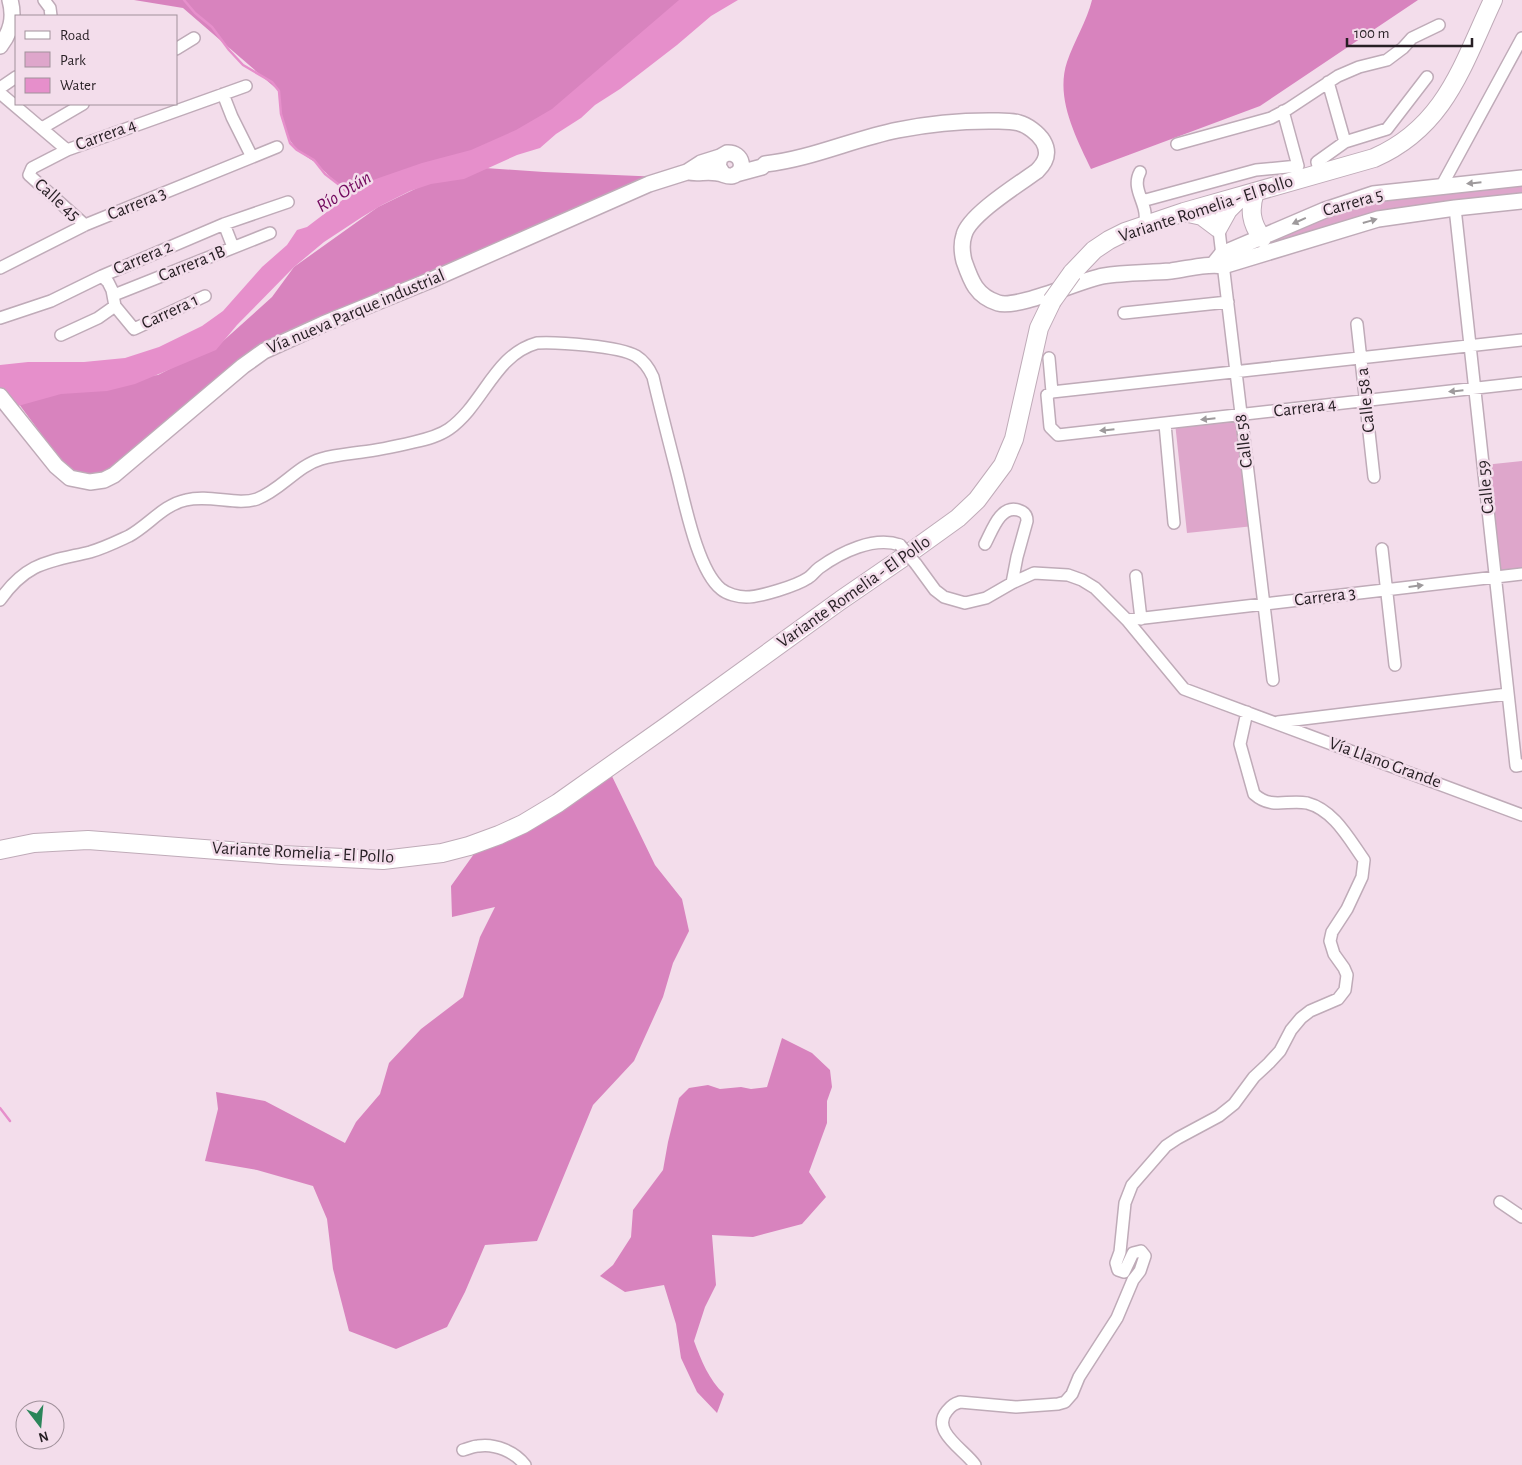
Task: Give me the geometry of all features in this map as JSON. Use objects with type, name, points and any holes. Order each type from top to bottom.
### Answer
[{"type":"highway","name":"Variante Romelia - El Pollo","points":[[0,850],[34,843],[88,840],[282,855],[383,860],[419,856],[470,846],[523,824],[558,803],[667,726],[958,518],[977,500],[1003,465],[1014,439],[1039,328],[1052,301],[1072,273],[1094,250],[1109,240],[1184,212],[1249,194],[1318,168],[1374,158],[1390,151],[1427,122],[1449,93],[1493,0]]},
{"type":"highway","points":[[1184,212],[1202,216],[1218,228],[1228,210],[1249,194]]},
{"type":"highway","points":[[1249,194],[1252,221],[1262,238]]},
{"type":"main road","points":[[0,46],[8,36],[13,18],[10,0]]},
{"type":"main road","name":"Vía nueva Parque industrial","points":[[687,172],[729,174],[762,167],[765,164],[796,159],[897,130],[953,122],[1006,121],[1020,123],[1038,134],[1043,141],[1047,150],[1045,163],[975,218],[964,234],[962,252],[969,276],[979,294],[999,304],[1019,303],[1103,276],[1172,271],[1220,261]]},
{"type":"main road","name":"Vía nueva Parque industrial","points":[[0,396],[56,466],[70,478],[83,482],[98,481],[114,475],[243,366],[264,351],[649,184],[687,172],[701,163],[727,153],[732,152],[738,156],[760,158],[765,164]]},
{"type":"main road","points":[[720,157],[718,166],[729,174],[742,165],[738,156]]},
{"type":"main road","name":"Carrera 5","points":[[1220,261],[1262,238],[1325,210],[1373,194],[1522,178]]},
{"type":"main road","name":"Carrera 5","points":[[1220,261],[1378,219],[1522,201]]},
{"type":"street","points":[[44,0],[50,8],[51,15]]},
{"type":"street","points":[[1177,144],[1270,118],[1328,82],[1359,67],[1387,60],[1403,48],[1412,38],[1439,25]]},
{"type":"street","points":[[178,48],[194,38]]},
{"type":"street","points":[[1441,187],[1522,38]]},
{"type":"street","points":[[1142,201],[1256,170],[1298,166],[1318,168],[1345,142],[1387,128],[1427,77]]},
{"type":"street","points":[[0,88],[15,78]]},
{"type":"street","points":[[1328,82],[1345,142]]},
{"type":"street","name":"Carrera 4","points":[[29,175],[32,168],[66,150],[246,86]]},
{"type":"street","points":[[0,92],[15,105]]},
{"type":"street","points":[[223,94],[252,157]]},
{"type":"street","points":[[15,105],[66,150]]},
{"type":"street","points":[[42,128],[81,105]]},
{"type":"street","points":[[1283,111],[1298,166]]},
{"type":"street","name":"Carrera 3","points":[[0,268],[86,225],[277,147]]},
{"type":"street","points":[[1140,172],[1136,179],[1145,210],[1146,225]]},
{"type":"street","name":"Calle 45","points":[[29,175],[86,225]]},
{"type":"street","name":"Carrera 2","points":[[0,318],[51,301],[102,276],[224,224],[288,202]]},
{"type":"street","name":"Calle 58","points":[[1215,203],[1220,261],[1228,302],[1272,680]]},
{"type":"street","name":"Calle 59","points":[[1455,208],[1508,694],[1519,766]]},
{"type":"street","points":[[224,224],[233,247]]},
{"type":"street","name":"Carrera 1B","points":[[61,335],[98,318],[114,300],[233,247],[270,233]]},
{"type":"street","points":[[102,276],[108,282],[114,300]]},
{"type":"street","name":"Carrera 1","points":[[114,300],[134,329],[205,296]]},
{"type":"street","points":[[1124,314],[1228,302]]},
{"type":"street","name":"Calle 58 a","points":[[1357,324],[1374,477]]},
{"type":"street","points":[[1049,358],[1052,392],[1522,340]]},
{"type":"street","name":"Vía Llano Grande","points":[[0,600],[20,578],[35,567],[51,560],[92,551],[112,544],[132,534],[164,510],[179,502],[203,497],[240,502],[256,500],[279,488],[301,470],[319,459],[340,454],[386,448],[437,436],[450,428],[471,408],[498,369],[508,358],[526,346],[537,342],[622,350],[639,358],[648,367],[652,376],[695,541],[712,580],[722,590],[743,597],[752,597],[794,585],[808,578],[835,558],[852,550],[887,542],[900,545],[936,590],[944,597],[956,602],[965,603],[986,598],[1034,573],[1068,575],[1082,580],[1095,588],[1127,620],[1184,689],[1522,814]]},
{"type":"street","name":"Carrera 4","points":[[1052,392],[1047,395],[1050,427],[1058,435],[1522,383]]},
{"type":"street","points":[[1165,424],[1174,522]]},
{"type":"street","points":[[985,544],[1004,511],[1012,509],[1024,512],[1027,516],[1012,583]]},
{"type":"street","points":[[1382,549],[1395,665]]},
{"type":"street","name":"Carrera 3","points":[[1127,620],[1522,574]]},
{"type":"street","points":[[1136,576],[1141,618]]},
{"type":"street","points":[[1274,722],[1508,694]]},
{"type":"street","points":[[975,1465],[948,1437],[942,1424],[944,1415],[952,1405],[960,1402],[1016,1407],[1066,1402],[1072,1394],[1079,1377],[1116,1318],[1133,1280],[1140,1271],[1145,1256],[1141,1251],[1133,1253],[1124,1272],[1118,1270],[1116,1263],[1120,1252],[1125,1203],[1132,1184],[1166,1146],[1208,1122],[1234,1104],[1254,1077],[1280,1050],[1291,1030],[1301,1018],[1310,1011],[1338,999],[1345,990],[1347,975],[1334,954],[1330,941],[1332,932],[1347,909],[1362,877],[1364,860],[1337,822],[1324,810],[1306,803],[1268,803],[1254,794],[1240,744],[1248,712]]},
{"type":"street","points":[[1500,1202],[1522,1217]]},
{"type":"street","points":[[463,1450],[479,1446],[500,1448],[512,1453],[525,1465]]},
{"type":"green space","points":[[1522,178],[1522,201],[1378,219],[1223,266],[1262,238],[1373,194]]},
{"type":"green space","points":[[1241,415],[1254,526],[1187,533],[1175,423]]},
{"type":"green space","points":[[1522,461],[1522,574],[1495,577],[1484,465]]},
{"type":"shaded area","points":[[134,0],[704,0],[618,72],[457,166],[662,177],[264,351],[104,480],[68,470],[10,392],[158,375],[222,342],[272,297],[294,267],[378,207],[448,173],[358,204],[316,163],[297,150],[289,139],[281,114],[279,91],[183,8]]},
{"type":"shaded area","points":[[1092,0],[1418,0],[1260,106],[1091,169],[1069,117],[1065,103],[1064,76],[1067,62]]},
{"type":"shaded area","points":[[608,768],[655,865],[682,899],[689,931],[673,963],[663,997],[634,1061],[593,1105],[537,1241],[485,1245],[465,1292],[447,1327],[396,1349],[349,1331],[333,1269],[327,1219],[313,1186],[257,1170],[205,1161],[218,1109],[216,1092],[265,1101],[345,1143],[356,1122],[380,1094],[389,1063],[421,1029],[463,997],[480,937],[495,907],[452,917],[451,886],[484,840]]},
{"type":"shaded area","points":[[782,1038],[812,1053],[830,1070],[832,1087],[827,1101],[827,1123],[809,1172],[826,1197],[802,1224],[753,1237],[712,1235],[716,1285],[705,1307],[694,1341],[710,1376],[724,1394],[717,1413],[697,1392],[681,1358],[676,1324],[664,1285],[625,1292],[600,1276],[613,1265],[631,1237],[633,1210],[663,1170],[679,1098],[689,1088],[708,1085],[720,1089],[767,1087]]},
{"type":"water","name":"Río Otún","points":[[679,0],[738,0],[711,16],[620,89],[595,105],[581,118],[556,134],[540,148],[517,155],[464,179],[431,184],[410,191],[382,205],[324,242],[294,267],[237,325],[216,350],[135,384],[107,391],[61,394],[0,411],[0,365],[28,362],[84,362],[125,358],[159,347],[202,326],[223,311],[262,267],[287,245],[297,230],[307,227],[357,189],[373,180],[422,163],[471,150],[516,130],[552,109]]},
{"type":"waterway","points":[[184,0],[195,13],[212,27],[243,65],[272,82],[279,91],[281,114],[290,143],[297,150],[314,160],[325,174],[342,187],[351,197]]},
{"type":"waterway","points":[[0,1108],[10,1121]]}]
